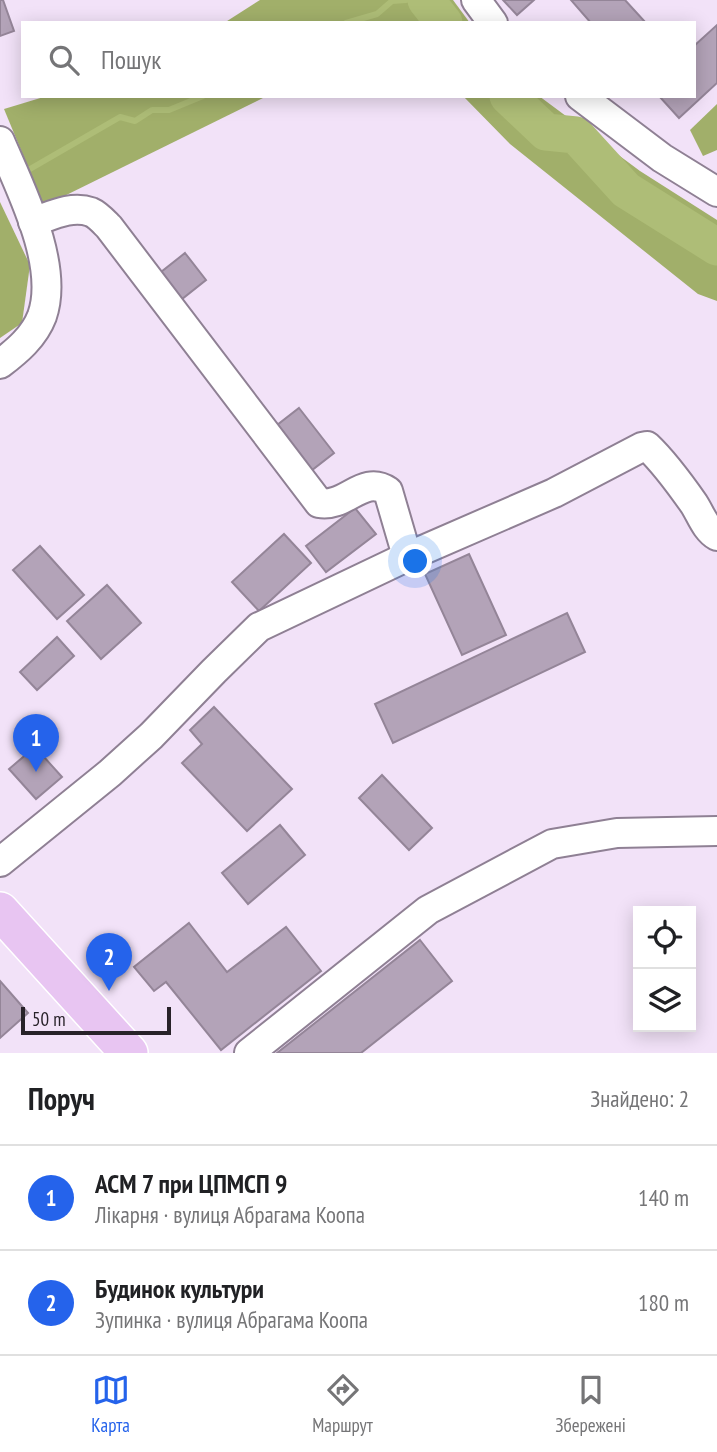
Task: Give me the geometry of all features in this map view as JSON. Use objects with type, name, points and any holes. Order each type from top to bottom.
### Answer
[{"type":"main road","points":[[0,911],[129,1053]]},
{"type":"street","points":[[476,0],[492,21]]},
{"type":"street","points":[[583,98],[662,158],[717,192]]},
{"type":"street","points":[[0,364],[33,333],[42,315],[46,270],[29,209],[3,148]]},
{"type":"street","points":[[33,222],[78,210],[93,213],[109,227],[319,503],[329,505],[368,486],[382,486],[388,491],[407,556]]},
{"type":"street","points":[[0,862],[110,773],[151,736],[260,627],[407,556],[554,493],[642,447],[648,446],[671,473],[712,534],[717,537]]},
{"type":"street","points":[[249,1053],[428,909],[552,844],[617,832],[717,831]]},
{"type":"green space","points":[[260,0],[453,0],[469,21],[227,21]]},
{"type":"green space","points":[[40,98],[263,98],[44,206],[4,109]]},
{"type":"green space","points":[[465,98],[542,98],[640,171],[717,220],[717,301],[698,294],[510,144]]},
{"type":"green space","points":[[717,104],[717,150],[703,156],[690,130]]},
{"type":"green space","points":[[0,202],[30,265],[22,323],[0,338]]},
{"type":"building","points":[[0,0],[3,0],[14,31],[0,36]]},
{"type":"building","points":[[503,0],[534,0],[517,15]]},
{"type":"building","points":[[571,0],[625,0],[644,21],[589,21]]},
{"type":"building","points":[[717,25],[717,83],[679,118],[661,98],[696,98],[696,44]]},
{"type":"building","points":[[185,253],[206,280],[177,303],[156,276]]},
{"type":"building","points":[[299,408],[334,453],[307,474],[272,429]]},
{"type":"building","points":[[355,508],[376,534],[326,572],[306,546]]},
{"type":"building","points":[[284,534],[311,563],[259,611],[232,582]]},
{"type":"building","points":[[40,546],[84,595],[57,619],[13,570]]},
{"type":"building","points":[[469,554],[506,635],[462,655],[425,574]]},
{"type":"building","points":[[107,585],[141,623],[101,659],[67,621]]},
{"type":"building","points":[[567,613],[585,652],[393,743],[375,704]]},
{"type":"building","points":[[57,637],[74,656],[37,690],[20,672]]},
{"type":"building","points":[[214,707],[292,789],[247,831],[182,763],[202,744],[190,730]]},
{"type":"building","points":[[35,747],[62,777],[36,799],[9,769]]},
{"type":"building","points":[[382,775],[432,828],[409,850],[359,798]]},
{"type":"building","points":[[280,825],[305,855],[248,904],[222,873]]},
{"type":"building","points":[[189,923],[227,972],[286,927],[321,971],[221,1050],[166,982],[154,991],[134,967]]},
{"type":"building","points":[[420,940],[452,981],[361,1053],[277,1053]]},
{"type":"building","points":[[0,981],[28,1013],[0,1038]]},
{"type":"waterway","points":[[353,21],[377,14],[392,1],[406,0]]},
{"type":"waterway","points":[[426,0],[442,21]]},
{"type":"waterway","points":[[22,170],[30,169],[120,117],[135,121],[152,110],[169,110],[198,98]]},
{"type":"waterway","points":[[510,98],[546,132],[576,135],[626,190],[717,247]]},
{"type":"place","name":"АСМ 7 при ЦПМСП 9","points":[[36,772]]},
{"type":"place","name":"Будинок культури","points":[[109,991]]}]
